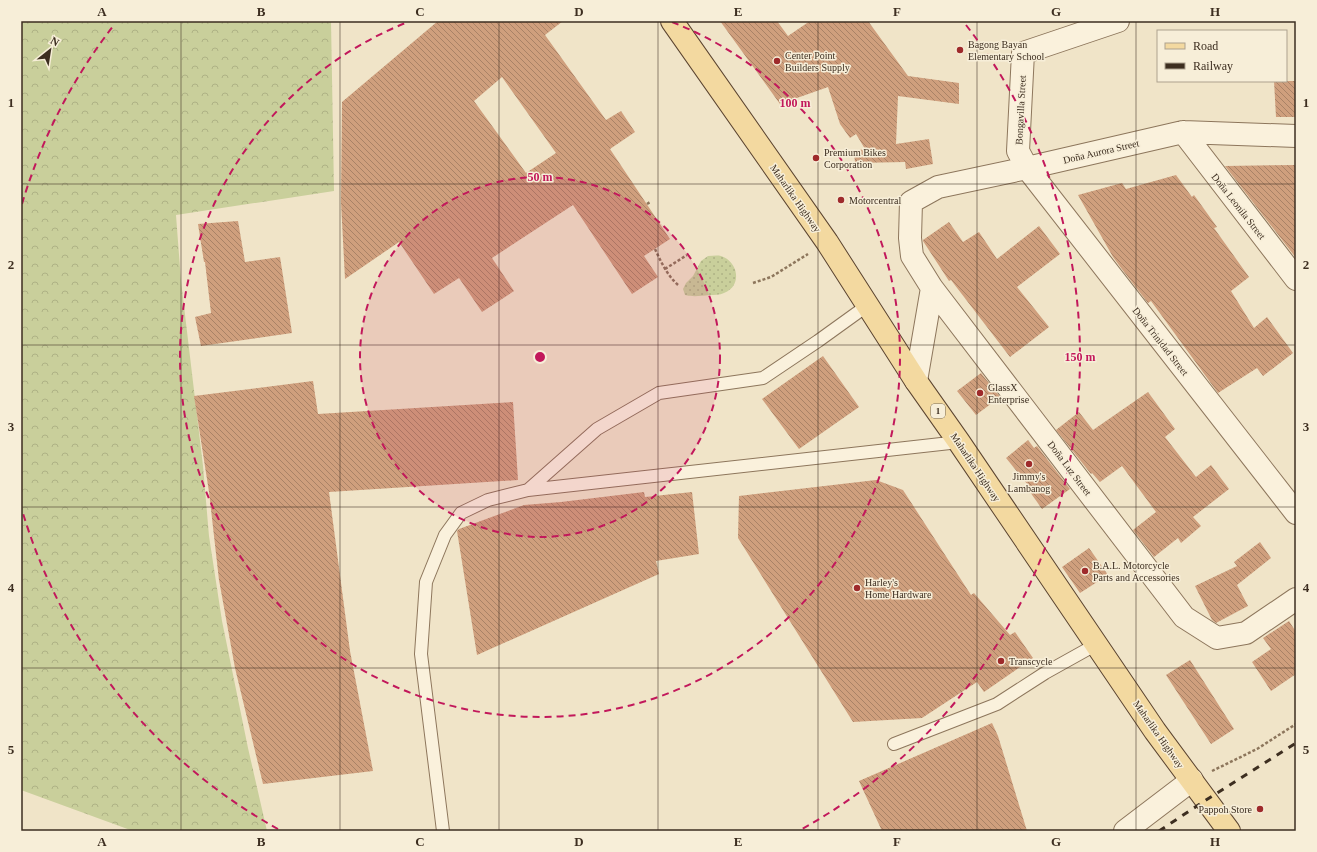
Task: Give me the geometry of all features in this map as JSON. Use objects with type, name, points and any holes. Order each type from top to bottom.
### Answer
[{"type":"main road","name":"Maharlika Highway","points":[[672,21],[827,242],[916,381],[1155,731],[1229,831]]},
{"type":"street","name":"Bongavilla Street","points":[[1027,168],[1018,151],[1023,53],[1118,21]]},
{"type":"street","name":"Doña Aurora Street","points":[[911,202],[938,187],[1182,132],[1296,136]]},
{"type":"street","name":"Doña Leonila Street","points":[[1182,132],[1296,279]]},
{"type":"street","name":"Doña Trinidad Street","points":[[1027,168],[1296,513]]},
{"type":"street","name":"Doña Luz Street","points":[[911,202],[910,238],[912,256],[932,288],[1184,617],[1217,638],[1246,633],[1296,599]]},
{"type":"street","points":[[916,381],[932,288]]},
{"type":"street","points":[[1125,831],[1192,780]]},
{"type":"lane","points":[[528,490],[597,429],[659,393],[763,378],[818,342],[868,305]]},
{"type":"lane","points":[[443,831],[420,654],[426,582],[445,535],[461,513],[488,500],[528,490],[959,442]]},
{"type":"lane","points":[[894,744],[997,704],[1044,673],[1097,644]]},
{"type":"path","points":[[753,283],[771,277],[827,242]]},
{"type":"path","points":[[655,249],[665,269],[672,279],[678,284]]},
{"type":"path","points":[[665,269],[687,255]]},
{"type":"path","points":[[1192,780],[1257,749],[1296,724]]},
{"type":"green space","points":[[21,21],[331,21],[334,191],[176,215],[181,281],[203,466],[209,536],[222,621],[267,831],[133,831],[21,790]]},
{"type":"green space","points":[[708,256],[721,256],[731,263],[736,274],[734,285],[730,290],[721,294],[697,296],[685,295],[683,289],[686,283],[693,276],[701,261]]},
{"type":"building","points":[[438,21],[563,21],[545,35],[606,120],[621,111],[635,132],[610,149],[670,239],[644,256],[658,277],[632,294],[573,205],[492,258],[514,291],[482,312],[459,278],[434,294],[399,242],[345,279],[341,202],[342,102]],"holes":[[[502,77],[556,153],[526,173],[474,101]]]},
{"type":"building","points":[[720,21],[777,21],[788,36],[810,21],[868,21],[908,76],[959,83],[959,104],[898,96],[896,144],[929,139],[933,164],[906,169],[905,162],[855,163],[854,151],[865,149],[856,134],[850,138],[840,124],[828,87],[780,104]]},
{"type":"building","points":[[1296,81],[1296,117],[1276,117],[1274,82]]},
{"type":"building","points":[[1296,165],[1296,258],[1225,166]]},
{"type":"building","points":[[1176,175],[1192,197],[1194,195],[1217,227],[1214,228],[1249,277],[1231,291],[1254,328],[1267,317],[1293,353],[1263,376],[1257,368],[1218,393],[1151,301],[1148,303],[1113,257],[1078,195],[1122,183],[1126,189]]},
{"type":"building","points":[[238,221],[245,262],[280,257],[292,333],[201,346],[195,317],[211,313],[205,262],[198,224]]},
{"type":"building","points":[[949,222],[963,242],[979,232],[997,259],[1039,226],[1060,254],[1017,287],[1049,327],[1010,357],[951,280],[949,281],[923,241]]},
{"type":"building","points":[[823,356],[859,407],[799,449],[762,399]]},
{"type":"building","name":"GlassX Enterprise","points":[[981,373],[1000,397],[976,415],[957,391]]},
{"type":"building","points":[[313,381],[318,414],[513,402],[518,480],[329,492],[350,651],[373,771],[263,784],[235,668],[219,580],[209,492],[194,396]]},
{"type":"building","points":[[1148,392],[1175,429],[1165,437],[1196,477],[1211,465],[1229,489],[1193,517],[1201,526],[1181,543],[1178,538],[1154,557],[1133,530],[1156,512],[1122,466],[1100,482],[1092,473],[1091,474],[1056,430],[1079,412],[1093,430]]},
{"type":"building","points":[[1028,440],[1034,448],[1037,446],[1070,489],[1042,509],[1030,492],[1032,490],[1006,458]]},
{"type":"building","name":"Harley's Home Hardware","points":[[876,480],[903,490],[971,595],[974,593],[1010,635],[1015,632],[1033,658],[984,692],[977,682],[922,718],[853,722],[738,538],[739,496]]},
{"type":"building","points":[[644,492],[645,497],[692,492],[699,554],[656,561],[659,574],[477,655],[457,531],[459,529],[524,505]]},
{"type":"building","points":[[1260,542],[1271,558],[1237,585],[1248,606],[1216,623],[1212,620],[1195,586],[1237,566],[1234,562]]},
{"type":"building","name":"B.A.L. Motorcycle Parts and Accessories","points":[[1089,548],[1108,575],[1080,593],[1062,567]]},
{"type":"building","points":[[1289,621],[1296,632],[1296,674],[1271,691],[1252,662],[1271,649],[1263,638]]},
{"type":"building","points":[[1190,660],[1234,729],[1211,744],[1166,675]]},
{"type":"building","points":[[992,723],[998,736],[1027,831],[882,831],[859,781]]},
{"type":"railway","points":[[1159,831],[1296,743]]},
{"type":"place","name":"Bagong Bayan Elementary School","points":[[960,50]]},
{"type":"place","name":"Center Point Builders Supply","points":[[777,61]]},
{"type":"place","name":"Premium Bikes Corporation","points":[[816,158]]},
{"type":"place","name":"Motorcentral","points":[[841,200]]},
{"type":"place","name":"GlassX Enterprise","points":[[980,393]]},
{"type":"place","name":"Jimmy's Lambanog","points":[[1029,464]]},
{"type":"place","name":"B.A.L. Motorcycle Parts and Accessories","points":[[1085,571]]},
{"type":"place","name":"Harley's Home Hardware","points":[[857,588]]},
{"type":"place","name":"Transcycle","points":[[1001,661]]},
{"type":"place","name":"Pappoh Store","points":[[1260,809]]}]
